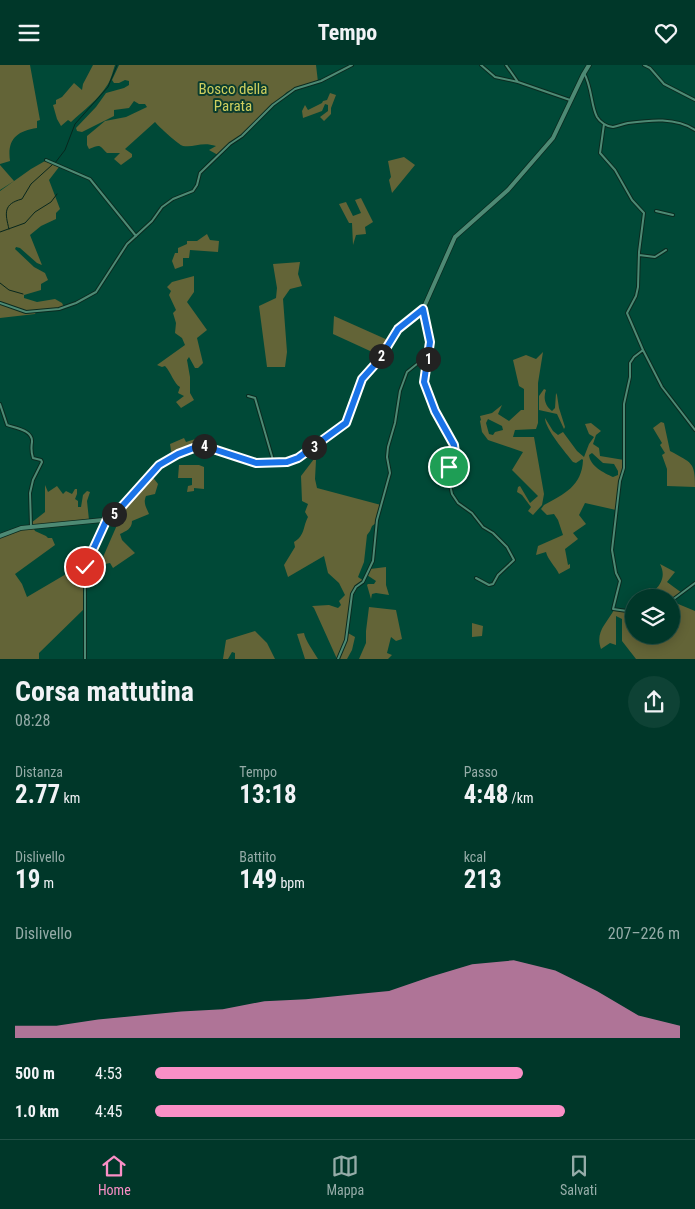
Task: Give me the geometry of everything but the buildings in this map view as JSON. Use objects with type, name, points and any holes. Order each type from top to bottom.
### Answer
[{"type":"main road","points":[[0,536],[21,527],[107,519],[116,513],[162,462],[192,447],[203,446],[252,462],[287,462],[298,458],[346,423],[362,379],[379,360],[398,329],[423,309],[455,237],[504,194],[553,138],[570,100],[589,65]]},
{"type":"street","points":[[0,303],[10,308],[28,312],[59,309],[76,303],[98,290],[124,249],[152,221],[166,203],[193,191],[197,185],[200,173],[230,143],[242,136],[295,89],[321,81],[352,65]]},
{"type":"street","points":[[481,65],[494,77],[518,82],[570,100]]},
{"type":"street","points":[[506,65],[518,82]]},
{"type":"street","points":[[644,65],[650,68],[664,84],[695,100]]},
{"type":"street","points":[[584,73],[596,116],[604,124],[614,127],[629,123],[668,120],[687,124],[695,130]]},
{"type":"street","points":[[604,124],[600,153],[617,172],[632,200],[644,213],[637,291],[627,315],[662,387],[695,430]]},
{"type":"street","points":[[46,160],[90,179],[136,236]]},
{"type":"street","points":[[656,211],[673,215]]},
{"type":"street","points":[[639,255],[655,257],[666,250]]},
{"type":"street","points":[[423,309],[430,337],[424,380],[425,385],[435,411],[456,450],[447,471],[452,494],[458,503],[474,514],[483,527],[507,547],[514,560],[498,575],[493,584],[489,585],[476,579]]},
{"type":"street","points":[[625,611],[613,609],[620,581],[616,573],[612,550],[620,481],[624,465],[624,404],[630,379],[630,363],[643,350]]},
{"type":"street","points":[[338,659],[346,640],[352,594],[357,586],[362,583],[373,561],[377,520],[390,473],[387,457],[388,447],[401,392],[407,372],[428,355]]},
{"type":"street","points":[[248,396],[255,398],[273,463]]},
{"type":"street","points":[[0,404],[7,425],[28,433],[32,439],[31,455],[42,462],[33,480],[30,493],[31,526]]},
{"type":"street","points":[[85,659],[85,565],[107,519]]},
{"type":"street","points":[[680,594],[695,583]]},
{"type":"green space","points":[[0,65],[30,65],[40,120],[37,121],[37,128],[24,131],[14,138],[10,147],[10,161],[0,164]]},
{"type":"green space","points":[[93,65],[115,65],[109,82],[91,105],[71,122],[68,120],[61,126],[53,105],[74,83],[82,90],[83,84]]},
{"type":"green space","name":"Bosco della Parata","points":[[119,65],[316,65],[318,82],[299,86],[287,92],[243,135],[218,155],[209,150],[216,146],[206,144],[181,145],[155,122],[125,149],[132,154],[132,157],[121,165],[114,159],[120,153],[107,153],[100,146],[89,149],[87,136],[105,121],[126,117],[147,107],[145,104],[139,104],[134,101],[129,108],[114,110],[114,116],[82,132],[77,131],[76,128],[96,107],[106,93],[129,85],[129,81],[125,80],[114,83],[112,80]]},
{"type":"green space","points":[[330,93],[336,95],[331,108],[331,114],[324,121],[320,117],[328,111],[328,105],[325,104],[322,111],[303,118],[302,111],[305,105],[308,110],[327,100]]},
{"type":"green space","points":[[404,157],[415,165],[392,193],[388,161]]},
{"type":"green space","points":[[45,161],[59,167],[49,180],[60,209],[56,213],[56,219],[41,226],[30,235],[42,265],[20,248],[16,247],[15,249],[34,267],[45,273],[48,280],[41,284],[41,290],[24,295],[24,298],[37,302],[55,299],[62,303],[64,307],[29,312],[0,303],[0,191]]},
{"type":"green space","points":[[0,165],[14,181],[0,190]]},
{"type":"green space","points":[[361,198],[373,222],[365,227],[366,234],[356,235],[353,245],[352,223],[349,223],[339,204],[346,202],[353,216],[361,213],[355,200]]},
{"type":"green space","points":[[207,234],[210,240],[219,241],[218,252],[190,250],[189,258],[183,258],[183,266],[175,269],[172,261],[175,253],[178,253],[178,248],[187,244],[187,241],[197,241]]},
{"type":"green space","points":[[300,262],[298,274],[302,286],[290,289],[283,299],[287,352],[285,367],[267,367],[259,306],[276,298],[277,288],[273,264]]},
{"type":"green space","points":[[194,276],[194,292],[187,302],[207,330],[197,338],[203,363],[198,368],[195,368],[189,357],[187,360],[190,393],[194,400],[181,408],[176,402],[184,396],[178,393],[180,387],[165,366],[157,365],[185,345],[182,338],[175,333],[176,323],[173,313],[176,310],[169,295],[171,291],[167,287],[172,282]]},
{"type":"green space","points":[[0,304],[22,312],[36,312],[35,314],[0,318]]},
{"type":"green space","points":[[334,316],[390,341],[381,356],[333,334]]},
{"type":"green space","points":[[543,352],[538,383],[538,423],[536,429],[515,430],[513,437],[534,437],[544,494],[542,505],[533,515],[528,511],[531,507],[522,495],[517,492],[518,487],[520,486],[530,503],[538,496],[512,470],[523,452],[488,440],[482,432],[480,416],[492,413],[502,405],[498,414],[509,421],[521,410],[524,410],[524,389],[519,386],[513,360],[526,355],[536,359]],"holes":[[[488,419],[502,426],[503,430],[495,432],[493,435],[489,434],[486,423]]]},
{"type":"green space","points":[[544,389],[546,390],[545,402],[552,411],[555,408],[556,393],[557,395],[564,429],[557,414],[539,410],[539,396]]},
{"type":"green space","points":[[545,418],[553,431],[558,435],[563,432],[577,451],[584,457],[594,437],[589,434],[585,424],[591,423],[601,431],[596,435],[593,444],[599,448],[600,456],[624,460],[624,470],[621,477],[616,510],[585,503],[579,515],[586,524],[573,533],[578,539],[565,549],[570,568],[559,574],[546,552],[536,555],[538,546],[563,535],[554,514],[547,515],[541,509],[544,505],[571,488],[582,469],[583,460],[576,463],[573,462],[556,441]],"holes":[[[592,453],[603,463],[614,464],[618,475],[613,477],[598,469],[592,463],[589,455]]]},
{"type":"green space","points":[[661,422],[664,423],[670,451],[691,464],[695,487],[667,486],[667,469],[662,455],[665,453],[660,445],[662,443],[653,428]]},
{"type":"green space","points":[[208,435],[209,446],[202,445],[172,456],[170,444],[184,438],[186,442]]},
{"type":"green space","points":[[314,459],[316,460],[315,479],[317,488],[381,505],[376,523],[367,535],[364,562],[358,577],[364,581],[352,598],[348,633],[355,637],[352,650],[347,659],[337,659],[312,606],[329,605],[338,608],[341,605],[339,601],[345,595],[339,583],[328,573],[324,556],[288,577],[284,565],[295,547],[294,542],[302,534],[308,517],[305,512],[308,504],[302,501],[301,476]]},
{"type":"green space","points":[[179,465],[199,465],[204,467],[204,489],[194,488],[194,491],[187,492],[188,486],[192,485],[192,478],[178,478]]},
{"type":"green space","points":[[151,475],[158,484],[155,494],[145,498],[145,505],[149,514],[132,521],[130,528],[120,534],[122,540],[135,553],[113,568],[110,563],[101,565],[117,525],[115,515]]},
{"type":"green space","points":[[45,485],[48,492],[57,486],[63,494],[66,491],[72,494],[77,489],[75,499],[78,501],[78,507],[81,507],[83,495],[87,491],[90,492],[87,501],[89,520],[32,525],[31,523],[45,512]]},
{"type":"green space","points":[[33,527],[35,531],[48,538],[52,538],[55,545],[15,574],[22,584],[27,597],[73,570],[75,574],[85,570],[85,608],[39,653],[39,659],[0,659],[0,537],[19,529]]},
{"type":"green space","points":[[660,564],[675,572],[667,582],[677,589],[656,589],[660,584],[663,575]]},
{"type":"green space","points":[[386,567],[386,585],[389,595],[376,593],[372,594],[371,599],[367,585],[374,584],[376,581],[367,575],[370,569]]},
{"type":"green space","points":[[680,605],[695,611],[695,659],[636,659],[622,641],[622,619],[616,616],[616,645],[610,643],[601,649],[600,633],[614,610],[625,611],[625,644],[680,644]]},
{"type":"green space","points":[[369,607],[396,610],[402,639],[396,641],[391,637],[387,653],[392,655],[388,659],[359,659],[366,643]]},
{"type":"green space","points":[[472,623],[483,626],[482,636],[472,637]]},
{"type":"green space","points":[[255,631],[267,643],[275,659],[235,659],[235,653],[232,652],[228,659],[223,659],[226,640]]},
{"type":"green space","points":[[304,633],[318,659],[305,659],[297,634]]},
{"type":"waterway","points":[[55,163],[65,150],[75,124],[108,87],[117,65]]},
{"type":"waterway","points":[[9,229],[6,214],[8,206],[22,199],[31,184],[52,165]]},
{"type":"waterway","points":[[0,232],[25,223],[35,212],[51,202],[57,194]]},
{"type":"waterway","points":[[0,283],[9,290],[23,294]]},
{"type":"route","points":[[85,567],[107,519],[116,513],[162,462],[196,446],[215,449],[252,462],[293,461],[343,426],[350,414],[362,379],[379,360],[398,329],[423,309],[428,325],[430,342],[424,382],[435,411],[456,450],[449,467]]}]
